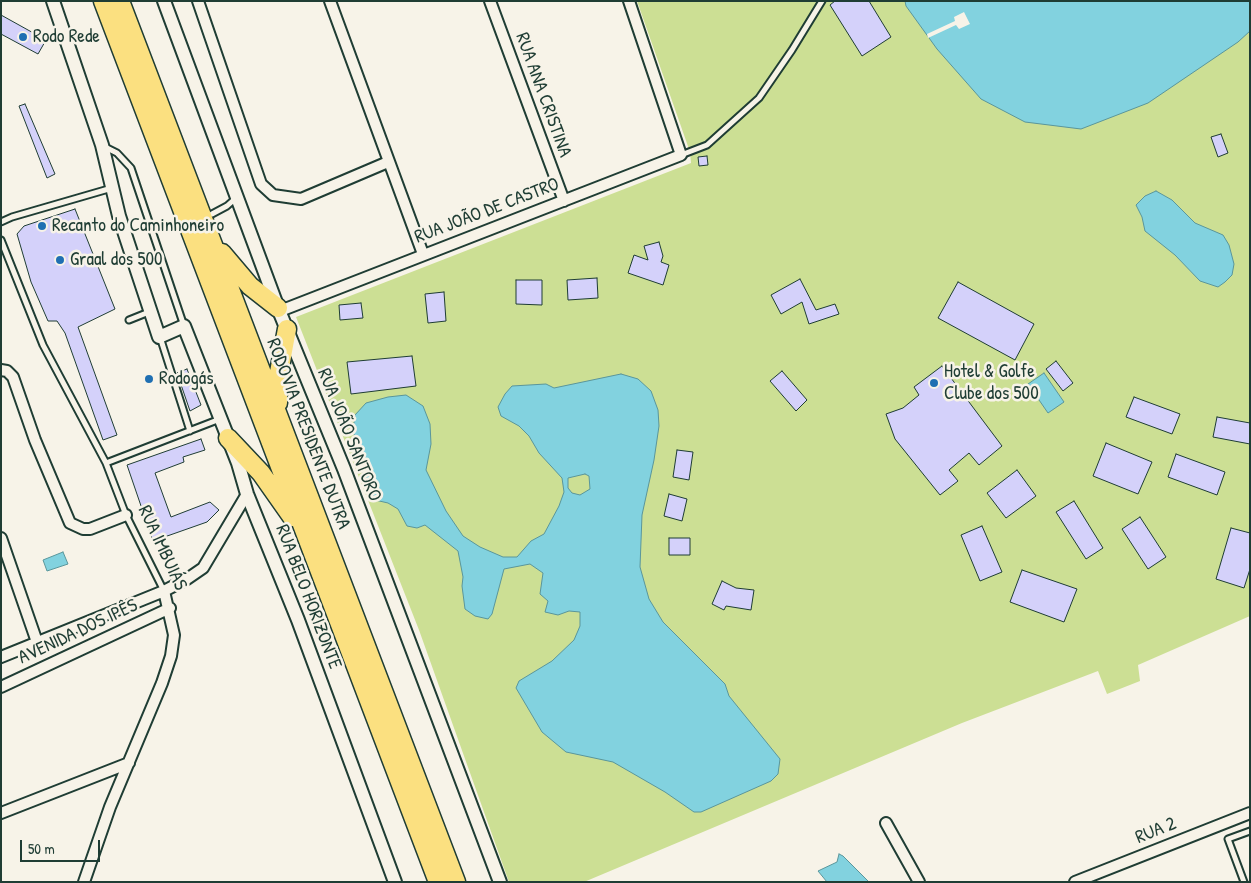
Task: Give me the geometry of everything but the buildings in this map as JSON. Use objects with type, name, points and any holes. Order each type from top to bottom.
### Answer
[{"type":"highway","name":"RODOVIA PRESIDENTE DUTRA","points":[[104,1],[438,882]]},
{"type":"highway","name":"RODOVIA PRESIDENTE DUTRA","points":[[120,1],[456,882]]},
{"type":"highway","points":[[211,239],[250,286],[279,310]]},
{"type":"highway","points":[[278,416],[278,378],[287,330]]},
{"type":"highway","points":[[228,438],[261,473],[306,537]]},
{"type":"street","points":[[53,1],[102,145],[120,216],[160,337],[184,326]]},
{"type":"street","name":"RUA JOÃO SANTORO","points":[[164,1],[279,310],[344,468],[500,882]]},
{"type":"street","points":[[198,1],[260,184],[273,195],[301,199],[388,162]]},
{"type":"street","points":[[330,1],[423,254]]},
{"type":"street","name":"RUA ANA CRISTINA","points":[[490,1],[564,201]]},
{"type":"street","points":[[629,1],[681,155]]},
{"type":"street","name":"RUA JOÃO DE CASTRO","points":[[279,310],[681,155]]},
{"type":"street","name":"RUA BELO HORIZONTE","points":[[184,326],[221,419],[247,494],[298,620],[395,882]]},
{"type":"street","points":[[1,370],[7,371],[13,377],[35,440],[70,523],[83,529],[90,529],[126,515]]},
{"type":"street","name":"AVENIDA DOS IPÊS","points":[[1,657],[164,591],[203,568],[247,494]]},
{"type":"street","points":[[1,538],[37,642]]},
{"type":"street","name":"RUA IMBUIÁS","points":[[84,882],[129,763],[162,684],[171,656],[174,635],[170,608],[164,591]]},
{"type":"street","name":"AVENIDA DOS IPÊS","points":[[1,686],[170,608]]},
{"type":"street","points":[[1,813],[129,763]]},
{"type":"street","name":"RUA 2","points":[[1074,882],[1250,813]]},
{"type":"street","points":[[886,822],[919,882]]},
{"type":"lane","name":"RUA JOÃO DE CASTRO","points":[[681,155],[707,145],[759,98],[792,50],[822,1]]},
{"type":"lane","points":[[102,145],[117,153],[131,168],[184,326]]},
{"type":"lane","points":[[1,222],[12,217],[113,188]]},
{"type":"lane","points":[[212,214],[227,206],[237,197]]},
{"type":"lane","points":[[152,229],[158,232]]},
{"type":"lane","name":"RUA IMBUIÁS","points":[[1,240],[50,361],[106,463],[126,515],[164,591]]},
{"type":"lane","points":[[129,320],[152,310]]},
{"type":"lane","points":[[160,337],[190,431]]},
{"type":"lane","points":[[106,463],[221,419]]},
{"type":"lane","points":[[1244,882],[1228,839],[1250,831]]},
{"type":"green space","points":[[637,1],[1250,1],[1250,616],[1138,665],[1140,681],[1107,694],[1098,671],[962,723],[584,882],[509,882],[419,630],[296,317],[691,163],[690,152]]},
{"type":"water","points":[[905,1],[1250,1],[1250,31],[1238,42],[1148,103],[1081,129],[1025,122],[981,99],[937,49],[906,6]]},
{"type":"water","points":[[1156,191],[1172,200],[1195,223],[1223,235],[1229,245],[1234,264],[1232,275],[1218,287],[1200,281],[1175,255],[1145,231],[1142,217],[1136,205],[1145,196]]},
{"type":"water","points":[[1044,373],[1064,402],[1048,413],[1028,384]]},
{"type":"water","points":[[621,374],[638,379],[651,391],[658,410],[659,426],[642,515],[640,567],[649,599],[663,622],[725,684],[729,696],[780,759],[778,774],[771,781],[701,812],[694,812],[665,792],[613,762],[566,752],[542,732],[516,688],[519,681],[552,661],[574,640],[580,626],[580,612],[569,611],[558,615],[545,612],[548,601],[540,594],[543,573],[530,564],[504,569],[492,614],[488,619],[475,616],[465,609],[462,586],[463,577],[458,551],[425,525],[417,528],[407,526],[398,509],[388,503],[375,500],[363,474],[353,430],[355,415],[366,403],[388,397],[406,395],[423,406],[430,424],[431,444],[426,470],[446,511],[463,536],[480,547],[503,557],[517,557],[531,541],[544,534],[559,506],[564,492],[562,478],[539,453],[529,436],[519,426],[501,416],[498,407],[512,386],[546,384],[554,388]],"holes":[[[585,474],[589,476],[590,489],[580,495],[572,493],[568,488],[568,478]]]},
{"type":"water","points":[[63,552],[68,564],[47,571],[43,560]]},
{"type":"water","points":[[839,854],[869,882],[827,882],[818,871],[837,862]]},
{"type":"pier","points":[[964,12],[970,24],[959,29],[956,25],[928,38],[927,34],[955,21],[954,17]]},
{"type":"place","name":"Rodo Rede","points":[[23,37]]},
{"type":"place","name":"Recanto do Caminhoneiro","points":[[42,226]]},
{"type":"place","name":"Graal dos 500","points":[[60,260]]},
{"type":"place","name":"Rodogás","points":[[149,379]]},
{"type":"place","name":"Hotel & Golfe Clube dos 500","points":[[934,383]]}]
